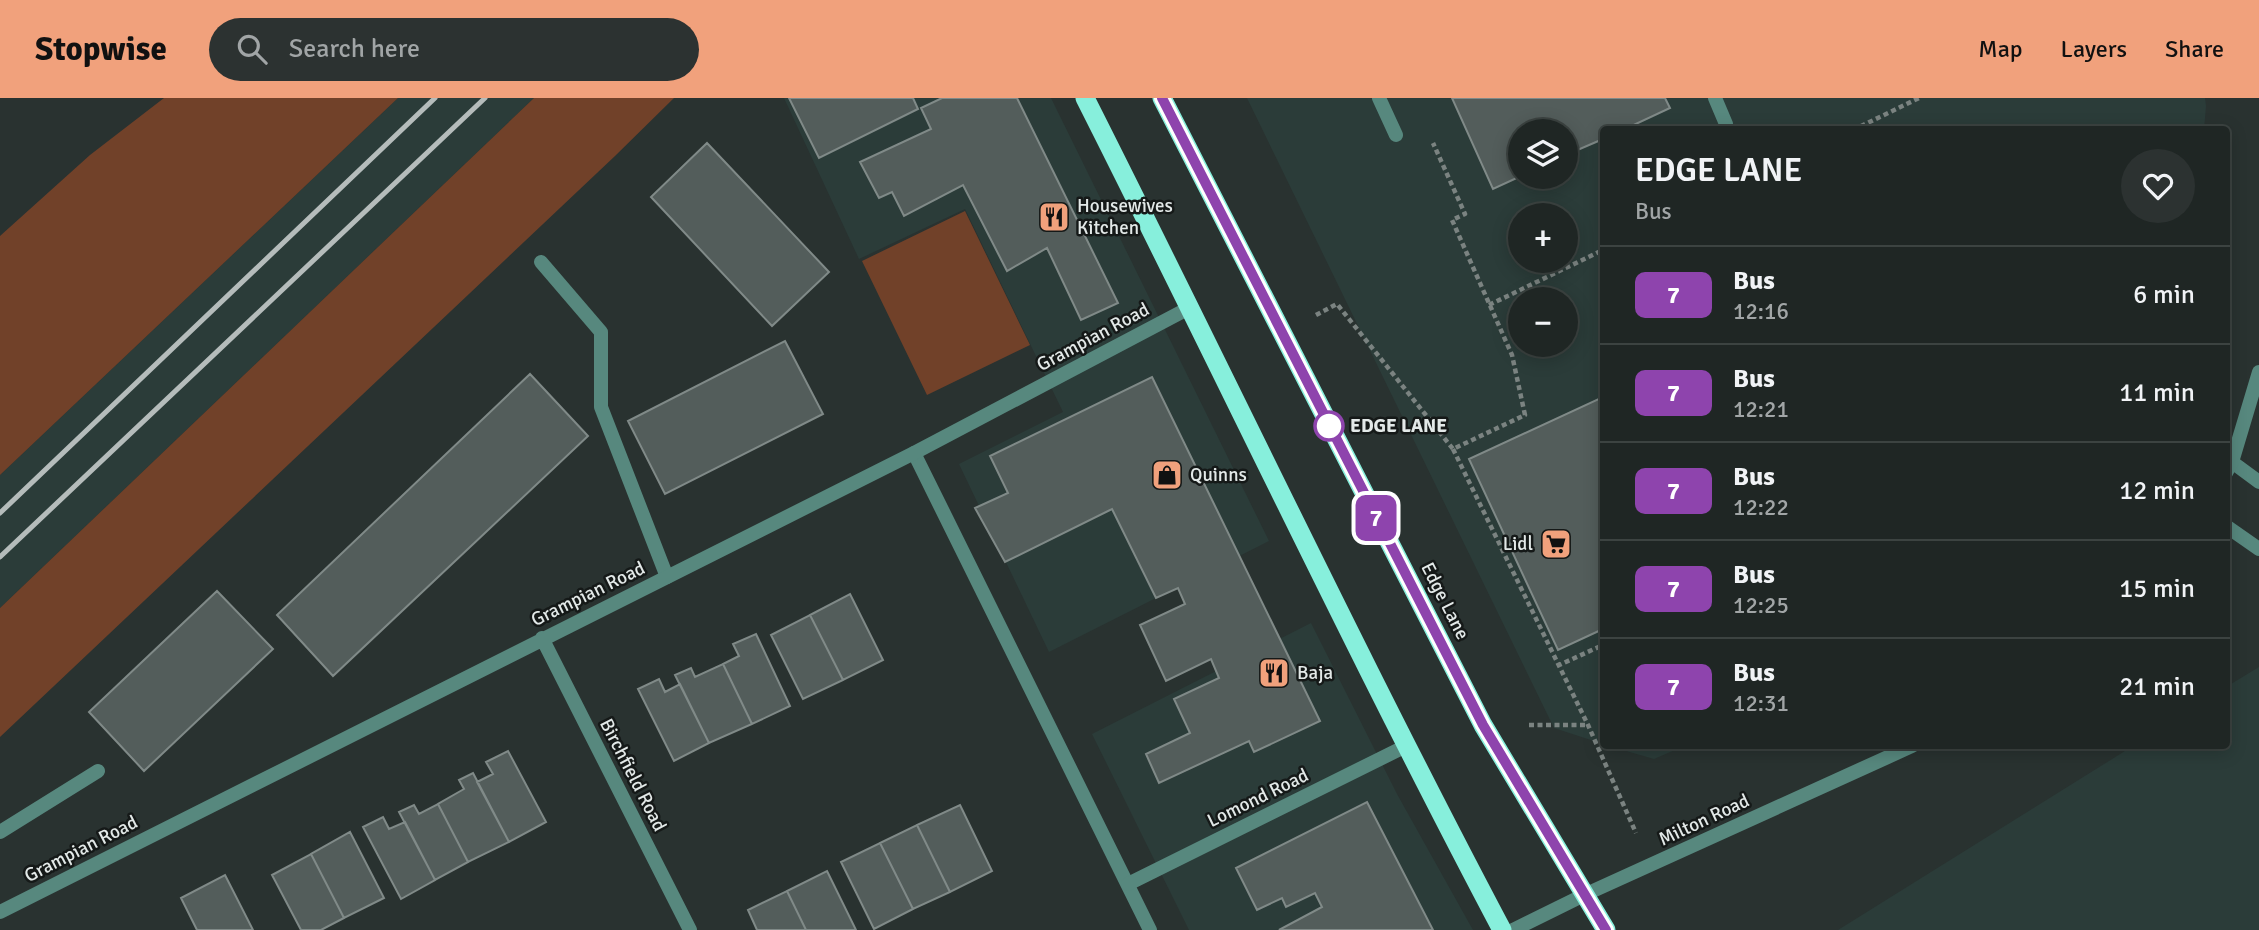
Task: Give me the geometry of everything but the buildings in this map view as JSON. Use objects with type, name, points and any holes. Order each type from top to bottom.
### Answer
[{"type":"highway","points":[[1085,98],[1191,307],[1406,746],[1502,930]]},
{"type":"highway","name":"Edge Lane","points":[[1162,98],[1483,725],[1606,930]]},
{"type":"street","points":[[1379,98],[1396,135]]},
{"type":"street","points":[[1715,98],[1726,124]]},
{"type":"street","points":[[541,262],[601,332],[601,407],[667,577]]},
{"type":"street","name":"Grampian Road","points":[[0,912],[914,453],[1191,307]]},
{"type":"street","points":[[2230,465],[2259,372]]},
{"type":"street","points":[[914,453],[1150,930]]},
{"type":"street","points":[[2230,468],[2259,482]]},
{"type":"street","points":[[2230,529],[2259,549]]},
{"type":"street","name":"Birchfield Road","points":[[542,638],[690,930]]},
{"type":"street","name":"Lomond Road","points":[[1128,884],[1406,746]]},
{"type":"street","name":"Milton Road","points":[[1513,930],[1905,749]]},
{"type":"street","points":[[0,832],[98,771]]},
{"type":"path","points":[[1861,126],[1919,98]]},
{"type":"path","points":[[1428,133],[1465,214],[1452,220],[1511,355],[1525,415],[1453,449]]},
{"type":"path","points":[[1489,304],[1600,251]]},
{"type":"path","points":[[1280,332],[1337,304],[1453,449],[1588,725],[1651,866]]},
{"type":"path","points":[[1557,666],[1600,646]]},
{"type":"path","points":[[1483,725],[1588,725]]},
{"type":"shaded area","points":[[164,98],[398,98],[0,475],[0,236],[90,155]]},
{"type":"shaded area","points":[[398,98],[534,98],[0,608],[0,475]]},
{"type":"shaded area","points":[[534,98],[674,98],[0,737],[0,608]]},
{"type":"shaded area","points":[[784,98],[1051,98],[1269,541],[1049,652],[959,464],[1063,412],[965,209],[859,259]]},
{"type":"shaded area","points":[[1247,98],[2205,98],[2206,106],[2204,126],[1600,126],[1600,743],[1554,728]]},
{"type":"shaded area","points":[[965,211],[1030,345],[927,395],[862,261]]},
{"type":"shaded area","points":[[1311,623],[1397,794],[1473,930],[1189,930],[1092,734]]},
{"type":"shaded area","points":[[2259,667],[2259,930],[1838,930],[2128,749],[2230,749],[2230,685]]},
{"type":"shaded area","points":[[1619,749],[1677,749],[1654,759]]},
{"type":"railway","points":[[0,513],[435,98]]},
{"type":"railway","points":[[0,557],[485,98]]},
{"type":"bus line","name":"7","points":[[1162,98],[1483,725],[1606,930]]},
{"type":"place","name":"Housewives Kitchen","points":[[1054,217]]},
{"type":"place","name":"EDGE LANE","points":[[1329,426]]},
{"type":"place","name":"Quinns","points":[[1167,475]]},
{"type":"place","name":"Lidl","points":[[1556,544]]},
{"type":"place","name":"Baja","points":[[1274,673]]}]
